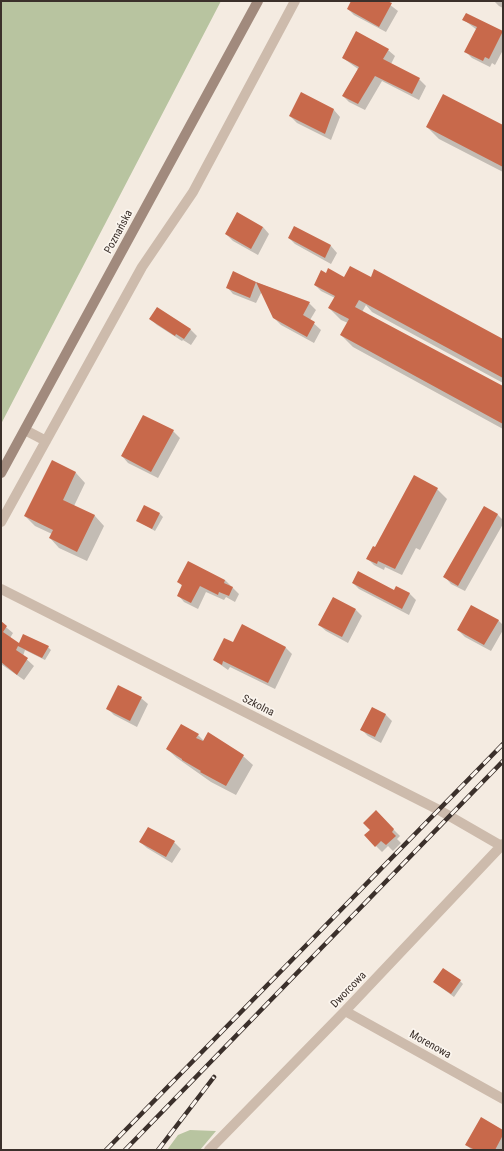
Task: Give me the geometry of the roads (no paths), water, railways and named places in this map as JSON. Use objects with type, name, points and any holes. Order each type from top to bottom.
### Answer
[{"type":"main road","name":"Poznańska","points":[[1,474],[258,1]]},
{"type":"street","points":[[1,522],[142,267],[193,192],[295,1]]},
{"type":"street","points":[[26,430],[46,441]]},
{"type":"street","name":"Szkolna","points":[[1,589],[438,810],[502,846]]},
{"type":"street","name":"Dworcowa","points":[[209,1150],[345,1011],[502,846]]},
{"type":"street","name":"Morenowa","points":[[345,1011],[503,1099]]},
{"type":"railway","points":[[106,1150],[503,744]]},
{"type":"railway","points":[[125,1150],[503,761]]},
{"type":"railway","points":[[158,1150],[214,1077]]}]
